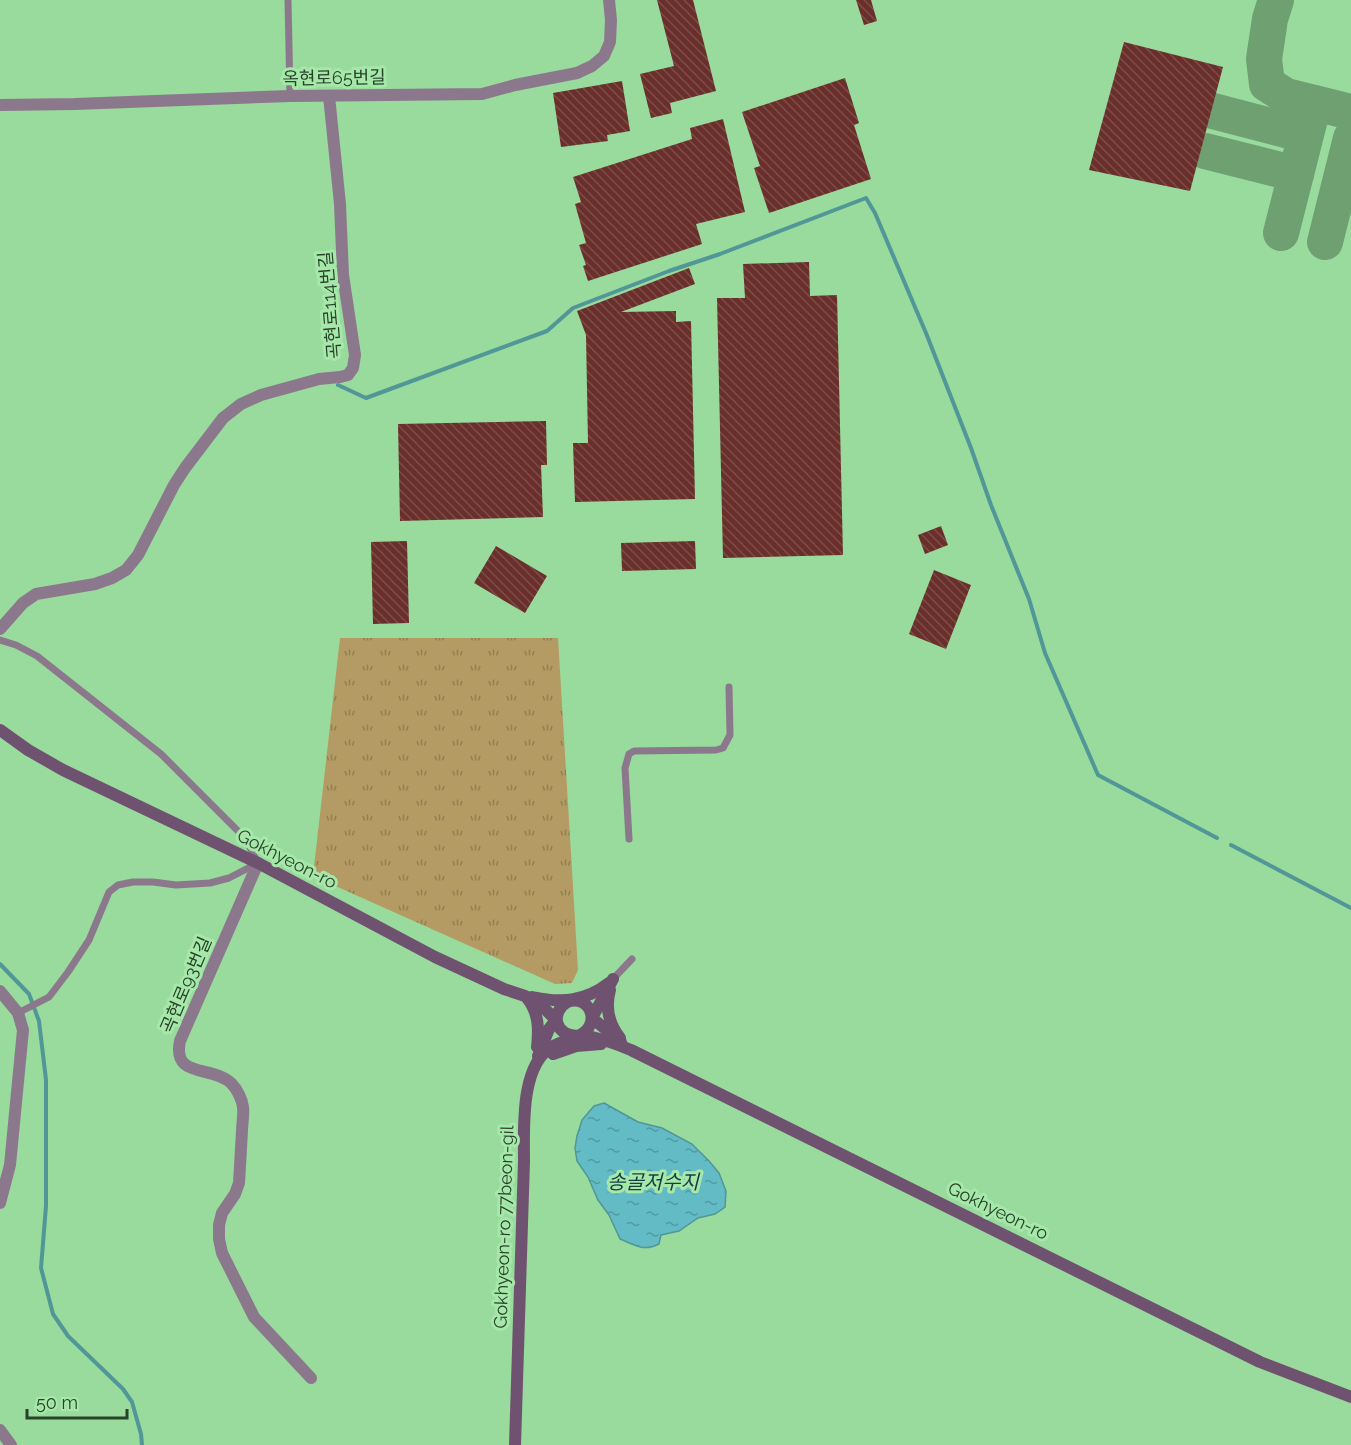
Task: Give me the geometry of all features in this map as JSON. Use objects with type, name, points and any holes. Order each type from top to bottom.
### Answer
[{"type":"main road","name":"Gokhyeon-ro","points":[[0,730],[28,750],[63,770],[258,863],[435,957],[504,989],[525,996],[540,1004],[556,1020],[561,1031],[578,1035]]},
{"type":"main road","points":[[532,1072],[559,1009],[567,1001],[598,990],[613,979]]},
{"type":"main road","points":[[578,1035],[588,1029],[613,979]]},
{"type":"main road","points":[[613,979],[608,1003],[610,1020],[614,1029],[632,1050]]},
{"type":"main road","points":[[525,996],[550,1000],[575,997]]},
{"type":"main road","points":[[525,996],[535,1011],[538,1023],[537,1048],[532,1072]]},
{"type":"main road","points":[[575,997],[588,1007],[592,1018],[632,1050]]},
{"type":"main road","points":[[578,1035],[593,1037],[632,1050]]},
{"type":"main road","name":"Gokhyeon-ro 77beon-gil","points":[[515,1445],[524,1122],[529,1084],[532,1072],[543,1053],[578,1035]]},
{"type":"main road","points":[[532,1072],[547,1057],[576,1046],[598,1044],[632,1050]]},
{"type":"main road","name":"Gokhyeon-ro","points":[[632,1050],[1260,1362],[1351,1397]]},
{"type":"street","name":"옥현로65번길","points":[[1,107],[290,96],[482,94],[577,73],[592,66],[604,56],[610,42],[609,0]]},
{"type":"street","name":"곡현로114번길","points":[[0,629],[23,603],[36,594],[95,584],[126,570],[138,555],[185,468],[223,418],[241,404],[261,395],[319,380],[340,378],[348,375],[353,368],[355,355],[344,275],[340,204],[329,96]]},
{"type":"street","name":"곡현로93번길","points":[[258,863],[180,1041],[178,1051],[189,1068],[230,1081],[238,1092],[243,1106],[239,1183],[235,1194],[222,1213],[219,1225],[222,1252],[254,1317],[311,1378]]},
{"type":"street","points":[[0,991],[18,1013],[23,1030],[10,1165],[0,1203]]},
{"type":"street","points":[[0,1430],[11,1445]]},
{"type":"lane","points":[[288,0],[290,96]]},
{"type":"lane","points":[[0,640],[37,656],[161,754],[244,838],[258,863],[229,878],[210,883],[176,885],[133,882],[118,885],[109,892],[88,940],[49,997],[18,1013]]},
{"type":"lane","points":[[628,839],[625,768],[629,754],[634,751],[723,748],[730,735],[729,687]]},
{"type":"lane","points":[[613,979],[632,959]]},
{"type":"green space","points":[[340,638],[558,638],[578,970],[572,983],[555,984],[313,876]]},
{"type":"water","name":"송골저수지","points":[[604,1103],[638,1122],[662,1128],[692,1144],[719,1173],[726,1191],[725,1207],[715,1214],[698,1218],[679,1231],[661,1235],[659,1244],[653,1246],[639,1247],[620,1239],[609,1215],[598,1200],[588,1177],[577,1161],[575,1148],[582,1120],[594,1106]]},
{"type":"building","points":[[657,0],[693,0],[716,91],[670,103],[672,113],[651,118],[640,74],[674,66]]},
{"type":"building","points":[[856,0],[871,0],[877,21],[864,25]]},
{"type":"building","points":[[1124,42],[1223,67],[1190,191],[1089,170]]},
{"type":"building","points":[[845,78],[859,123],[854,125],[871,179],[769,213],[754,168],[760,166],[742,112]]},
{"type":"building","points":[[622,81],[630,131],[607,135],[608,141],[561,147],[553,93]]},
{"type":"building","points":[[723,119],[745,212],[696,224],[702,244],[588,281],[583,266],[586,265],[579,245],[586,243],[575,204],[581,202],[573,177],[692,139],[690,128]]},
{"type":"building","points":[[809,262],[810,296],[837,295],[843,555],[723,558],[717,298],[745,298],[743,264]]},
{"type":"building","points":[[689,268],[695,284],[621,312],[676,311],[676,322],[691,321],[695,499],[575,502],[573,443],[588,443],[586,335],[577,311]]},
{"type":"building","points":[[546,421],[547,465],[541,465],[543,517],[400,521],[398,424]]},
{"type":"building","points":[[941,526],[948,545],[925,554],[918,535]]},
{"type":"building","points":[[407,541],[409,623],[373,624],[371,542]]},
{"type":"building","points":[[695,541],[696,569],[622,571],[621,543]]},
{"type":"building","points":[[496,546],[547,576],[525,613],[474,583]]},
{"type":"building","points":[[934,570],[971,585],[946,649],[909,634]]},
{"type":"waterway","points":[[338,385],[366,398],[547,331],[573,308],[866,198],[875,213],[926,333],[1029,599],[1045,653],[1098,775],[1217,838]]},
{"type":"waterway","points":[[1231,845],[1351,908]]},
{"type":"waterway","points":[[0,964],[29,994],[39,1021],[46,1080],[46,1206],[41,1268],[53,1314],[68,1336],[123,1389],[132,1402],[142,1445]]},
{"type":"taxiway","points":[[1276,0],[1270,19],[1264,59],[1267,84],[1286,96],[1351,112]]},
{"type":"taxiway","points":[[1281,233],[1314,103]]},
{"type":"taxiway","points":[[1213,111],[1305,135]]},
{"type":"taxiway","points":[[1325,242],[1351,138]]},
{"type":"taxiway","points":[[1205,151],[1296,174]]}]
